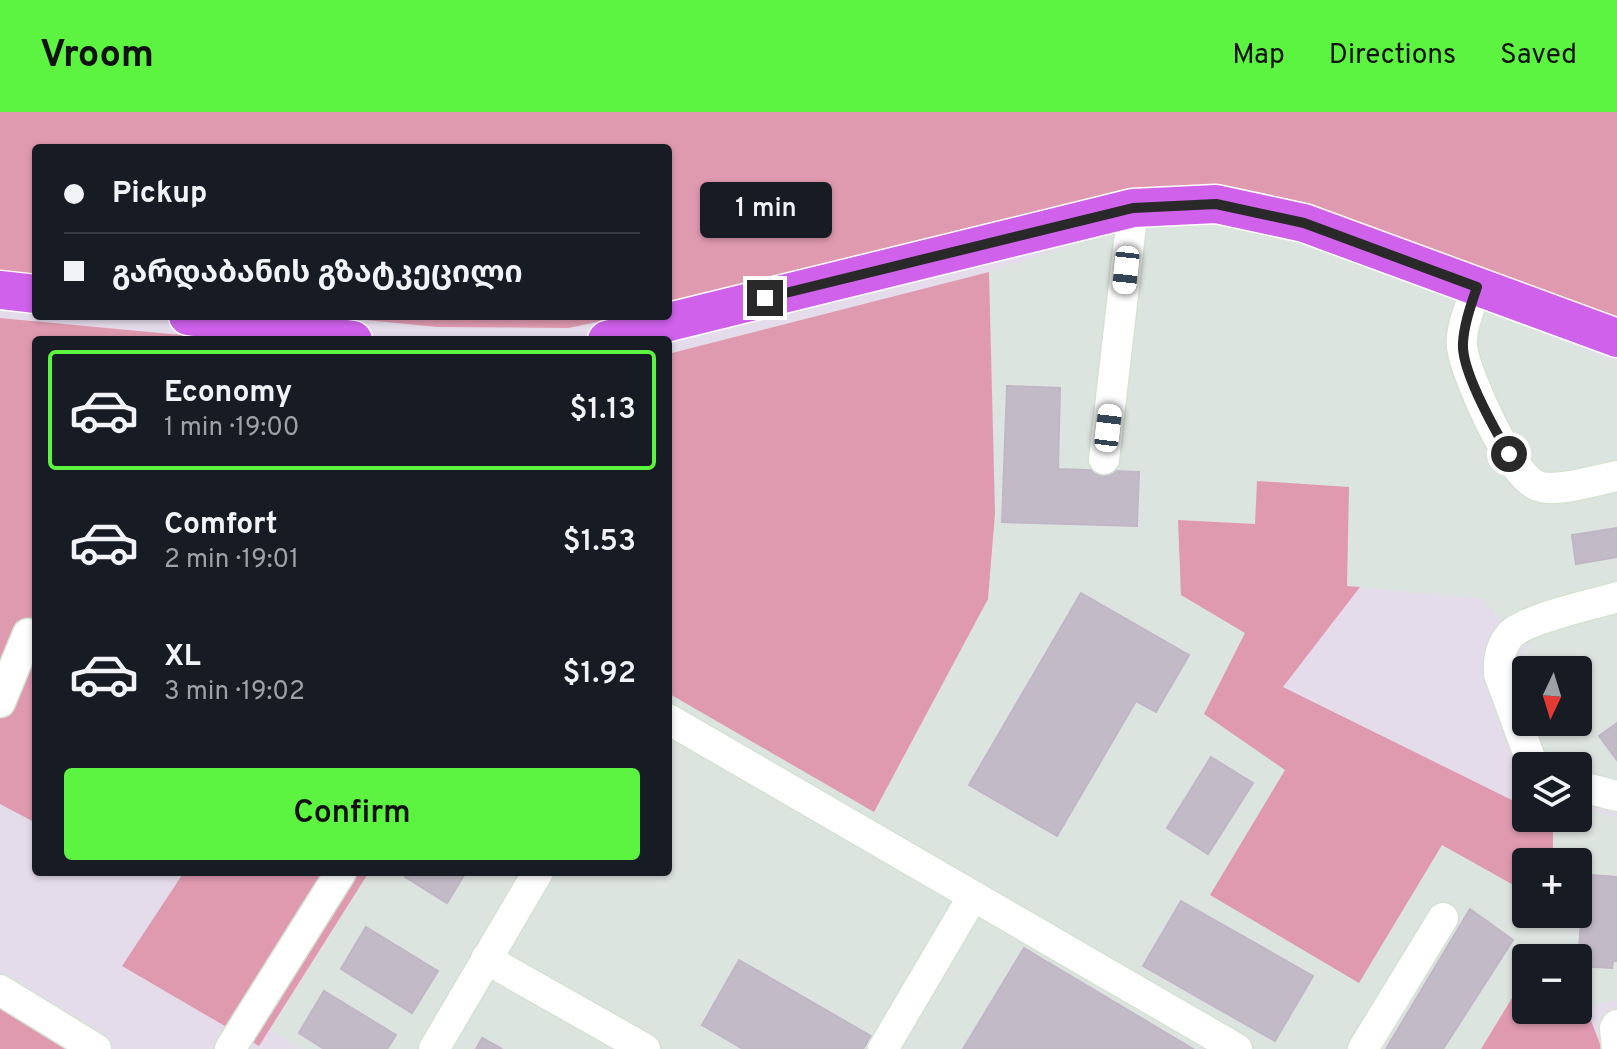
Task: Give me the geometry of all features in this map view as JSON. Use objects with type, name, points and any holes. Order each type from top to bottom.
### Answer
[{"type":"main road","points":[[621,336],[1133,208],[1216,204],[1304,223],[1617,338]]},
{"type":"main road","points":[[0,290],[32,294]]},
{"type":"main road","points":[[216,320],[326,336]]},
{"type":"street","points":[[1104,459],[1133,208]]},
{"type":"street","points":[[1477,287],[1462,347],[1484,412],[1521,474],[1533,485],[1548,489],[1617,476]]},
{"type":"street","points":[[1528,752],[1499,674],[1498,662],[1504,644],[1512,633],[1526,625],[1617,597]]},
{"type":"street","points":[[0,702],[28,634]]},
{"type":"street","points":[[672,721],[1237,1049]]},
{"type":"street","points":[[1592,790],[1617,796]]},
{"type":"street","points":[[230,1049],[338,876]]},
{"type":"street","points":[[434,1049],[536,876]]},
{"type":"street","points":[[883,1049],[973,896]]},
{"type":"street","points":[[1363,1049],[1443,918]]},
{"type":"street","points":[[486,959],[645,1049]]},
{"type":"street","points":[[0,990],[96,1049]]},
{"type":"street","points":[[1617,1025],[1617,1049]]},
{"type":"shaded area","points":[[0,112],[1617,112],[1617,318],[1291,202],[672,305],[672,144],[32,144],[32,283],[0,279]]},
{"type":"shaded area","points":[[1181,219],[1261,229],[1327,250],[1617,362],[1617,584],[1499,620],[1484,599],[1347,586],[1349,488],[1257,481],[1255,524],[1178,520],[1181,595],[1245,633],[1204,714],[1286,770],[1210,896],[1442,845],[1512,884],[1512,928],[1592,928],[1592,848],[1553,848],[1553,832],[1592,832],[1592,812],[1617,817],[1617,1000],[1592,1006],[1592,944],[1512,944],[1512,998],[1481,1049],[300,1049],[270,1030],[366,876],[672,876],[672,695],[874,812],[988,599],[995,513],[989,272],[1145,221]]},
{"type":"shaded area","points":[[989,272],[995,513],[988,599],[874,812],[672,695],[672,353]]},
{"type":"shaded area","points":[[0,318],[192,336],[32,336],[32,821],[0,804]]},
{"type":"shaded area","points":[[366,320],[605,320],[569,328],[437,327]]},
{"type":"shaded area","points":[[1257,481],[1349,487],[1347,586],[1360,587],[1283,687],[1512,800],[1512,832],[1553,832],[1553,848],[1512,848],[1512,884],[1442,845],[1359,983],[1210,895],[1285,770],[1204,714],[1245,633],[1181,595],[1178,520],[1255,524]]},
{"type":"shaded area","points":[[1617,609],[1617,785],[1592,778],[1592,752],[1543,752],[1539,736],[1592,736],[1592,656],[1524,656],[1538,632]]},
{"type":"shaded area","points":[[181,876],[366,876],[259,1046],[122,966]]},
{"type":"shaded area","points":[[0,996],[78,1049],[0,1049]]},
{"type":"shaded area","points":[[1512,998],[1512,1024],[1592,1023],[1602,1049],[1481,1049]]},
{"type":"building","points":[[1007,386],[1060,388],[1058,469],[1139,472],[1137,526],[1002,522]]},
{"type":"building","points":[[1617,528],[1617,557],[1576,564],[1572,535]]},
{"type":"building","points":[[1081,593],[1189,655],[1156,712],[1136,701],[1057,836],[969,785]]},
{"type":"building","points":[[1617,723],[1617,760],[1599,736]]},
{"type":"building","points":[[1211,757],[1253,783],[1208,854],[1167,828]]},
{"type":"building","points":[[1592,875],[1617,877],[1617,961],[1613,961],[1612,968],[1592,967],[1592,944],[1579,944],[1580,928],[1592,928]]},
{"type":"building","points":[[406,876],[464,876],[447,903]]},
{"type":"building","points":[[1181,901],[1313,976],[1275,1041],[1143,966]]},
{"type":"building","points":[[1470,909],[1513,940],[1443,1049],[1386,1049]]},
{"type":"building","points":[[366,927],[438,971],[412,1013],[341,969]]},
{"type":"building","points":[[1024,948],[1193,1049],[963,1049]]},
{"type":"building","points":[[739,960],[871,1036],[863,1049],[743,1049],[702,1025]]},
{"type":"building","points":[[324,991],[396,1035],[387,1049],[324,1049],[299,1033]]},
{"type":"building","points":[[482,1038],[502,1049],[476,1049]]},
{"type":"route","points":[[765,298],[1133,208],[1216,204],[1304,223],[1477,287],[1462,347],[1484,412],[1509,454]]}]
